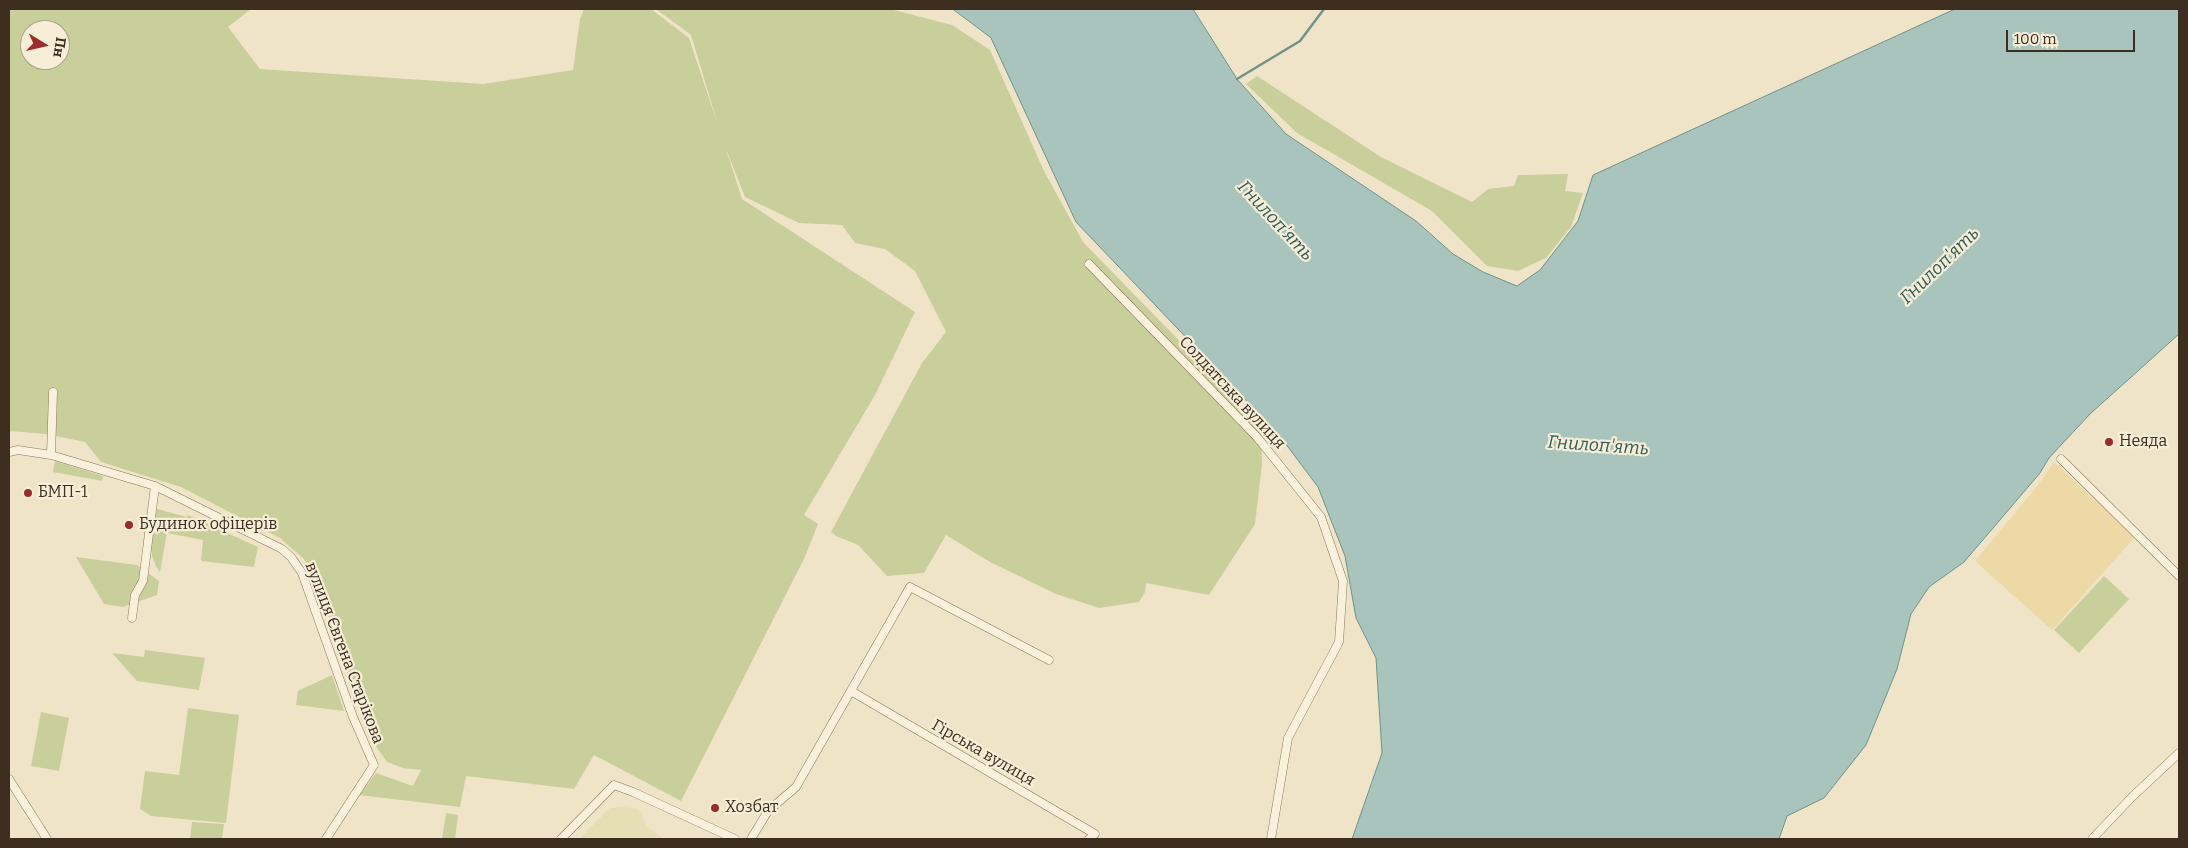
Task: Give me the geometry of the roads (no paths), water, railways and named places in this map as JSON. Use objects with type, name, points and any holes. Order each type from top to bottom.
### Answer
[{"type":"street","name":"Солдатська вулиця","points":[[1089,264],[1247,425],[1262,443],[1321,517],[1343,581],[1339,642],[1288,738],[1271,839]]},
{"type":"street","points":[[51,455],[53,392]]},
{"type":"street","name":"вулиця Євгена Старікова","points":[[9,452],[18,450],[51,455],[155,486],[282,549],[291,557],[302,573],[353,717],[374,765],[326,839]]},
{"type":"street","points":[[2061,459],[2179,576]]},
{"type":"street","points":[[132,618],[135,595],[142,581],[155,486]]},
{"type":"street","points":[[751,839],[768,811],[796,787],[910,586],[1049,660]]},
{"type":"street","name":"Гірська вулиця","points":[[852,691],[1095,834],[1089,839]]},
{"type":"street","points":[[2094,838],[2132,796],[2179,753]]},
{"type":"street","points":[[9,779],[47,839]]},
{"type":"street","points":[[561,839],[614,785],[697,820],[735,839]]},
{"type":"water","name":"Гнилоп'ять","points":[[953,9],[1193,9],[1237,79],[1286,134],[1416,221],[1453,254],[1483,272],[1517,286],[1540,270],[1578,221],[1593,175],[1955,9],[2179,9],[2179,334],[2090,414],[2049,458],[2040,473],[1964,562],[1929,587],[1911,614],[1897,669],[1866,745],[1824,798],[1787,816],[1779,839],[1352,839],[1382,753],[1376,658],[1356,618],[1345,556],[1318,487],[1279,435],[1076,222],[991,38]]},
{"type":"waterway","points":[[1237,79],[1300,41],[1324,9]]},
{"type":"place","name":"Неяда","points":[[2109,442]]},
{"type":"place","name":"БМП-1","points":[[28,493]]},
{"type":"place","name":"Будинок офіцерів","points":[[129,525]]},
{"type":"place","name":"Хозбат","points":[[715,808]]}]
